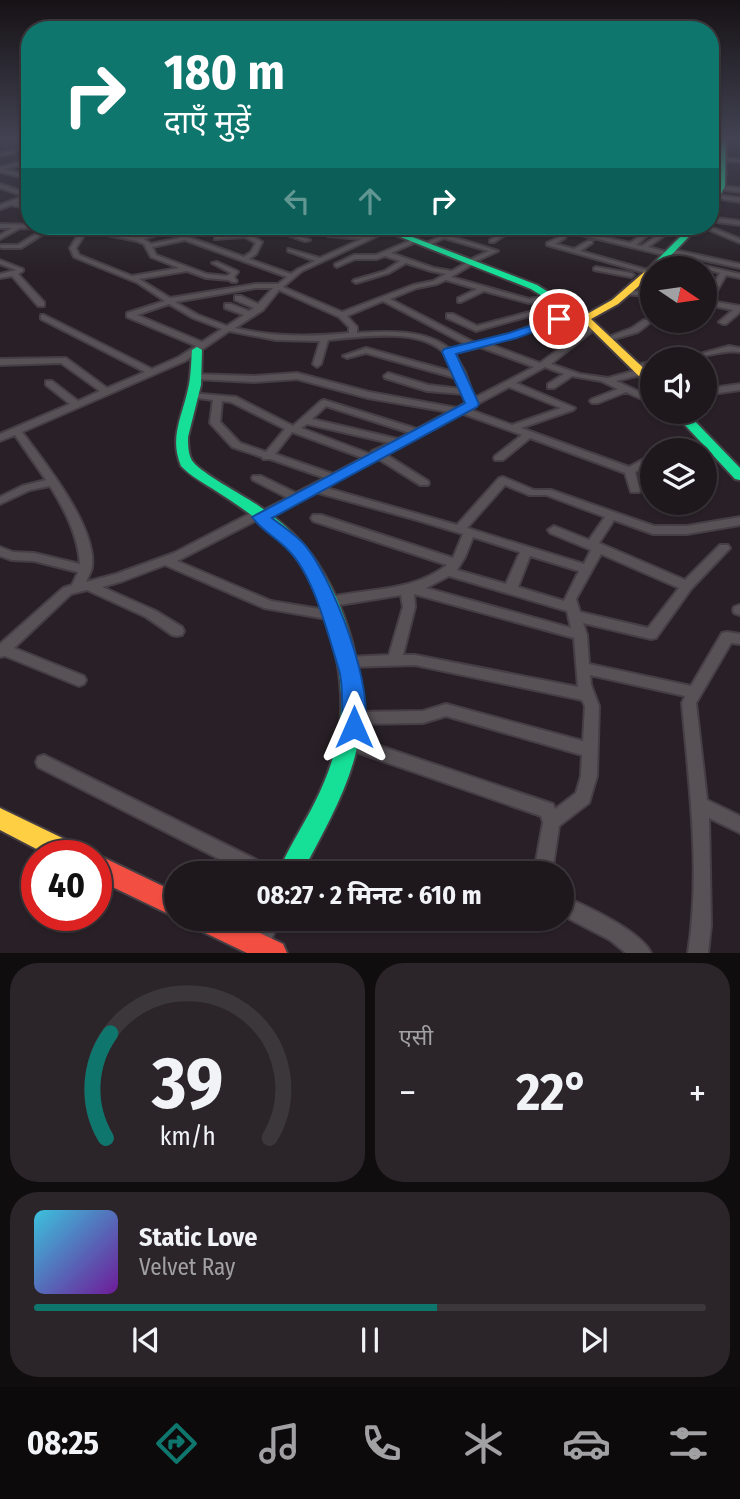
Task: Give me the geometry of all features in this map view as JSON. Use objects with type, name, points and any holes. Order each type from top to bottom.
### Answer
[{"type":"main road","points":[[392,235],[470,262],[555,297],[585,318],[640,365]]},
{"type":"main road","points":[[665,256],[686,235]]},
{"type":"main road","points":[[585,318],[604,309],[640,281]]},
{"type":"main road","points":[[200,348],[193,395],[180,439],[181,458],[296,547],[318,581],[330,609],[348,662],[356,704],[344,762],[296,861]]},
{"type":"main road","points":[[690,424],[740,476]]},
{"type":"main road","points":[[0,819],[43,840]]},
{"type":"main road","points":[[112,874],[164,900]]},
{"type":"main road","points":[[226,931],[264,951]]},
{"type":"street","points":[[0,186],[21,193]]},
{"type":"street","points":[[719,188],[740,190]]},
{"type":"street","points":[[719,190],[740,200]]},
{"type":"street","points":[[1,204],[21,199]]},
{"type":"street","points":[[11,203],[21,205]]},
{"type":"street","points":[[719,220],[740,223]]},
{"type":"street","points":[[1,227],[21,228]]},
{"type":"street","points":[[0,237],[17,228]]},
{"type":"street","points":[[719,232],[740,241]]},
{"type":"street","points":[[2,246],[19,247],[37,235]]},
{"type":"street","points":[[80,235],[74,245],[74,254],[133,278],[193,315],[228,328],[275,338],[324,340],[353,334],[422,340],[449,352],[559,319]]},
{"type":"street","points":[[119,235],[139,239],[149,246],[152,255],[206,276],[230,278],[246,288]]},
{"type":"street","points":[[139,239],[152,235]]},
{"type":"street","points":[[182,235],[291,276]]},
{"type":"street","points":[[217,238],[248,235],[259,246],[245,259]]},
{"type":"street","points":[[292,235],[307,240]]},
{"type":"street","points":[[82,587],[85,570],[83,539],[51,482],[7,433],[77,405],[200,348],[260,308],[291,276],[319,260],[375,235]]},
{"type":"street","points":[[492,241],[502,235]]},
{"type":"street","points":[[564,235],[549,244],[640,268]]},
{"type":"street","points":[[604,235],[645,247],[740,265]]},
{"type":"street","points":[[633,244],[645,235]]},
{"type":"street","points":[[645,247],[662,235]]},
{"type":"street","points":[[337,265],[354,257],[374,258],[443,236],[495,251],[470,262],[450,276],[342,315]]},
{"type":"street","points":[[149,246],[187,238]]},
{"type":"street","points":[[573,251],[590,242]]},
{"type":"street","points":[[290,250],[319,260]]},
{"type":"street","points":[[386,254],[482,289],[529,301],[555,297]]},
{"type":"street","points":[[356,281],[382,274],[407,260]]},
{"type":"street","points":[[0,262],[22,270],[0,276]]},
{"type":"street","points":[[215,263],[235,272],[230,278]]},
{"type":"street","points":[[133,278],[187,269]]},
{"type":"street","points":[[596,269],[640,271]]},
{"type":"street","points":[[718,271],[740,276]]},
{"type":"street","points":[[718,280],[724,272]]},
{"type":"street","points":[[14,274],[41,304]]},
{"type":"street","points":[[200,348],[130,315],[171,301],[246,288],[279,287],[342,315],[354,327],[353,334]]},
{"type":"street","points":[[461,300],[482,289]]},
{"type":"street","points":[[627,292],[640,294]]},
{"type":"street","points":[[238,298],[260,308]]},
{"type":"street","points":[[384,299],[478,345],[606,381],[640,395]]},
{"type":"street","points":[[718,305],[740,308]]},
{"type":"street","points":[[228,306],[250,314]]},
{"type":"street","points":[[723,322],[740,308]]},
{"type":"street","points":[[450,316],[476,329],[533,313],[559,319],[585,318]]},
{"type":"street","points":[[44,317],[151,372]]},
{"type":"street","points":[[79,680],[2,650],[63,593],[166,561],[297,498],[510,384],[542,365],[585,318]]},
{"type":"street","points":[[607,339],[640,327]]},
{"type":"street","points":[[317,365],[324,340]]},
{"type":"street","points":[[717,351],[730,348],[740,350]]},
{"type":"street","points":[[347,356],[366,350],[461,377]]},
{"type":"street","points":[[449,352],[472,404]]},
{"type":"street","points":[[0,362],[63,360],[106,392]]},
{"type":"street","points":[[401,380],[417,365]]},
{"type":"street","points":[[606,381],[640,369]]},
{"type":"street","points":[[551,386],[571,373]]},
{"type":"street","points":[[195,376],[254,379],[297,376],[368,395],[460,411],[515,427],[570,452],[630,471],[640,465]]},
{"type":"street","points":[[388,376],[427,388],[468,392]]},
{"type":"street","points":[[49,383],[77,405]]},
{"type":"street","points":[[510,384],[570,408],[515,427]]},
{"type":"street","points":[[717,390],[740,387]]},
{"type":"street","points":[[596,401],[626,389]]},
{"type":"street","points":[[193,395],[236,400],[293,429],[373,455],[424,483]]},
{"type":"street","points":[[218,397],[215,423],[228,440],[267,457],[333,477]]},
{"type":"street","points":[[267,457],[324,402],[418,432]]},
{"type":"street","points":[[304,420],[399,442]]},
{"type":"street","points":[[499,458],[529,434]]},
{"type":"street","points":[[630,471],[635,490]]},
{"type":"street","points":[[257,478],[297,498]]},
{"type":"street","points":[[166,561],[269,606],[330,609],[408,589],[451,567],[464,532],[503,480],[531,492],[547,492],[653,530],[687,530],[740,521]]},
{"type":"street","points":[[0,501],[26,488],[51,482]]},
{"type":"street","points":[[313,488],[586,569]]},
{"type":"street","points":[[551,822],[583,798],[593,713],[582,668],[580,635],[571,596],[612,515]]},
{"type":"street","points":[[317,518],[574,612],[651,634],[687,586],[724,548]]},
{"type":"street","points":[[554,530],[687,586]]},
{"type":"street","points":[[1,551],[85,570]]},
{"type":"street","points":[[511,588],[526,552]]},
{"type":"street","points":[[82,587],[151,614],[177,631]]},
{"type":"street","points":[[408,589],[580,635]]},
{"type":"street","points":[[395,659],[408,611],[408,589]]},
{"type":"street","points":[[698,953],[703,910],[700,805],[689,708],[692,692],[727,637],[740,639]]},
{"type":"street","points":[[348,662],[395,659],[429,662],[588,695]]},
{"type":"street","points":[[582,668],[692,692]]},
{"type":"street","points":[[355,718],[429,717],[446,710],[590,750]]},
{"type":"street","points":[[350,743],[542,807],[550,813],[551,822],[544,861]]},
{"type":"street","points":[[44,762],[241,861]]},
{"type":"street","points":[[700,805],[740,825]]},
{"type":"street","points":[[574,911],[617,933],[641,953]]},
{"type":"street","points":[[264,951],[268,931]]},
{"type":"traffic: fast","points":[[719,190],[721,182]]},
{"type":"traffic: fast","points":[[400,235],[534,287],[585,318]]},
{"type":"traffic: fast","points":[[666,256],[686,235]]},
{"type":"traffic: fast","points":[[197,350],[195,385],[182,437],[188,466],[264,517],[295,546],[321,586],[347,658],[352,692],[352,722],[346,751],[337,779],[296,861]]},
{"type":"traffic: fast","points":[[690,424],[740,476]]},
{"type":"traffic: slow","points":[[640,280],[615,302],[585,318],[640,371]]},
{"type":"traffic: slow","points":[[0,819],[43,840]]},
{"type":"traffic: jam","points":[[112,874],[164,900]]},
{"type":"traffic: jam","points":[[229,931],[274,953]]},
{"type":"route","points":[[354,727],[356,704],[351,673],[318,581],[296,547],[279,530],[260,517],[472,404],[454,358],[449,352],[513,336],[559,319]]}]
